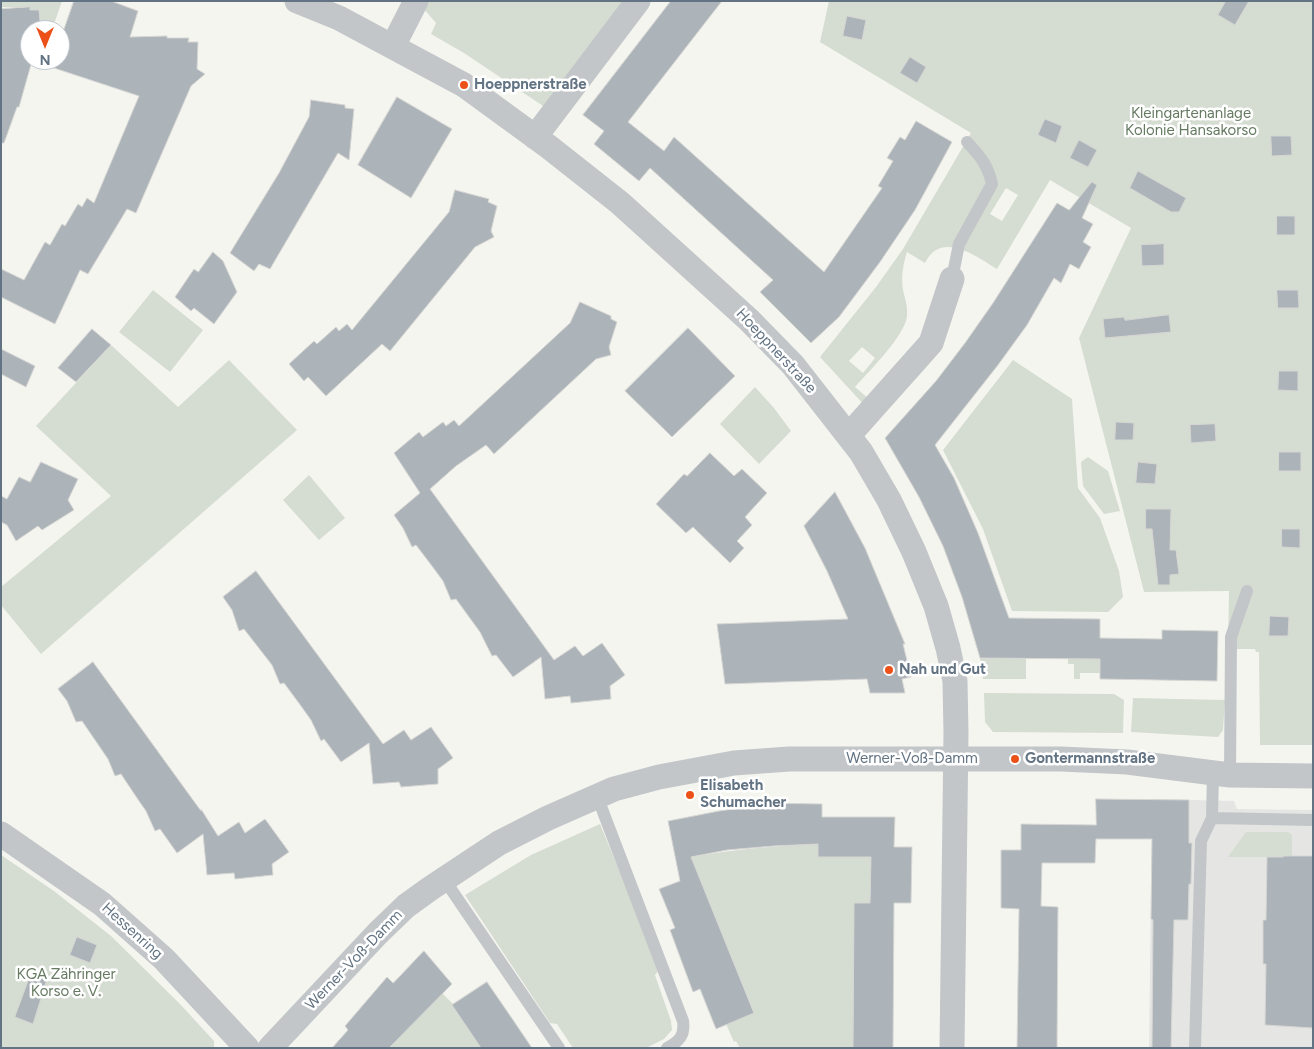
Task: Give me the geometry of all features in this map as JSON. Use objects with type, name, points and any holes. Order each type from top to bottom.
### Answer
[{"type":"street","name":"Hoeppnerstraße","points":[[297,1],[339,18],[464,85],[535,137],[620,203],[749,320],[793,365],[849,435],[875,474],[901,524],[936,606],[955,680],[956,759]]},
{"type":"street","points":[[394,46],[416,1]]},
{"type":"street","points":[[535,137],[638,1]]},
{"type":"street","points":[[849,435],[931,343],[952,279]]},
{"type":"street","name":"Werner-Voß-Damm","points":[[270,1048],[378,933],[406,906],[444,879],[499,844],[548,818],[614,789],[659,777],[734,763],[789,759],[1061,759],[1127,762],[1222,774],[1313,776]]},
{"type":"street","points":[[952,1048],[956,759]]},
{"type":"street","name":"Hessenring","points":[[1,834],[94,898],[116,916],[164,959],[247,1048]]},
{"type":"lane","points":[[952,279],[959,244],[992,184],[990,171],[981,157],[967,142]]},
{"type":"lane","points":[[1195,1048],[1201,841],[1212,818],[1222,774],[1232,637],[1247,591]]},
{"type":"lane","points":[[597,796],[683,1021],[684,1032],[678,1042],[667,1048]]},
{"type":"lane","points":[[1212,818],[1313,820]]},
{"type":"lane","points":[[444,879],[559,1048]]},
{"type":"shaded area","points":[[1152,799],[1234,801],[1237,809],[1313,810],[1313,1048],[1149,1048]]},
{"type":"green space","points":[[1,1],[62,1],[55,20],[40,20],[39,10],[30,10],[29,7],[1,7]]},
{"type":"green space","points":[[426,1],[627,1],[546,108],[464,53],[431,34],[436,23],[423,8]]},
{"type":"green space","name":"Kleingartenanlage Kolonie Hansakorso","points":[[829,1],[1313,1],[1313,745],[1260,745],[1259,652],[1256,652],[1255,649],[1228,649],[1229,591],[1144,592],[1079,338],[1131,228],[1050,180],[997,269],[969,253],[949,247],[940,248],[932,253],[925,263],[907,252],[902,280],[907,306],[905,324],[893,343],[855,387],[869,399],[866,407],[820,357],[876,287],[903,249],[971,133],[820,42]],"holes":[[[1006,188],[1018,195],[1002,221],[990,214]],[[862,347],[875,358],[863,373],[849,361]]]},
{"type":"green space","points":[[153,290],[203,330],[170,372],[119,332]]},
{"type":"green space","points":[[111,345],[178,407],[229,360],[297,430],[41,654],[1,605],[1,587],[111,496],[36,426]]},
{"type":"green space","points":[[1013,360],[1072,399],[1078,488],[1100,518],[1119,571],[1123,597],[1108,612],[1012,611],[983,529],[943,450]]},
{"type":"green space","points":[[755,387],[791,431],[759,464],[720,424]]},
{"type":"green space","points":[[1088,457],[1108,471],[1120,511],[1104,514],[1083,486],[1081,462]]},
{"type":"green space","points":[[309,475],[345,518],[319,540],[283,500]]},
{"type":"green space","points":[[980,658],[1026,659],[1026,679],[983,679]]},
{"type":"green space","points":[[1068,659],[1100,659],[1100,673],[1080,673],[1080,679],[1074,679],[1074,664],[1068,664]]},
{"type":"green space","points":[[984,693],[1114,694],[1124,700],[1123,733],[993,732],[985,722]]},
{"type":"green space","points":[[1133,698],[1225,700],[1223,730],[1218,737],[1131,732]]},
{"type":"green space","points":[[600,824],[660,969],[655,975],[671,1021],[672,1030],[664,1039],[646,1048],[573,1048],[557,1024],[550,1023],[465,895],[531,855]]},
{"type":"green space","points":[[1246,832],[1288,832],[1292,835],[1292,856],[1228,857]]},
{"type":"green space","points":[[818,844],[818,857],[871,857],[870,903],[854,903],[853,1048],[740,1048],[736,1041],[734,1042],[726,1024],[754,1012],[698,874],[694,875],[691,857],[754,848]]},
{"type":"green space","name":"KGA Zähringer Korso e. V.","points":[[1,855],[54,891],[111,936],[180,1004],[214,1041],[214,1048],[1,1048]]},
{"type":"green space","points":[[442,993],[453,1004],[481,1048],[389,1048]]},
{"type":"building","points":[[74,1],[111,1],[138,11],[130,37],[167,36],[167,38],[189,38],[188,42],[198,42],[197,69],[205,74],[191,86],[136,213],[127,209],[88,274],[80,270],[55,324],[1,297],[1,269],[24,280],[45,242],[50,245],[62,224],[65,226],[78,204],[82,207],[87,198],[94,203],[139,96],[60,70],[70,70],[70,20],[67,20]]},
{"type":"building","points":[[671,1],[722,1],[628,122],[664,151],[674,137],[824,272],[882,188],[878,186],[893,161],[887,158],[900,137],[905,140],[916,121],[952,142],[915,210],[880,262],[839,317],[811,343],[760,292],[773,280],[650,168],[639,181],[594,144],[604,131],[583,115]]},
{"type":"building","points":[[1226,1],[1249,1],[1235,25],[1218,15]]},
{"type":"building","points":[[30,7],[30,10],[39,10],[40,20],[20,20],[20,70],[29,70],[19,107],[17,107],[4,143],[1,143],[1,9]]},
{"type":"building","points":[[847,16],[866,20],[862,40],[843,36]]},
{"type":"building","points":[[910,57],[926,67],[917,83],[900,73]]},
{"type":"building","points":[[397,97],[452,129],[411,198],[358,165]]},
{"type":"building","points":[[311,100],[345,105],[345,108],[354,109],[349,160],[338,153],[270,269],[259,264],[254,271],[230,253],[279,173],[309,117]]},
{"type":"building","points":[[1045,119],[1062,126],[1056,143],[1038,135]]},
{"type":"building","points":[[1271,136],[1291,136],[1292,155],[1272,156]]},
{"type":"building","points":[[1079,140],[1097,150],[1088,167],[1070,158]]},
{"type":"building","points":[[1138,171],[1186,198],[1179,212],[1171,212],[1130,188]]},
{"type":"building","points":[[1092,182],[1097,185],[1082,218],[1093,224],[1083,242],[1091,247],[1079,269],[1070,264],[1061,283],[1054,278],[1027,325],[935,445],[954,478],[978,533],[1009,618],[1100,619],[1100,638],[1162,639],[1162,630],[1218,631],[1217,681],[1100,679],[1100,659],[980,658],[962,597],[943,546],[919,497],[885,438],[936,381],[965,343],[1057,203],[1069,210]]},
{"type":"building","points":[[455,190],[489,199],[488,202],[497,206],[491,231],[494,237],[475,247],[390,351],[382,344],[326,396],[308,377],[304,381],[289,364],[314,341],[317,344],[336,327],[339,331],[347,324],[352,330],[449,212]]},
{"type":"building","points":[[1277,216],[1295,216],[1295,235],[1277,235]]},
{"type":"building","points":[[1164,244],[1164,265],[1142,266],[1141,245]]},
{"type":"building","points":[[213,252],[223,261],[237,292],[214,324],[194,308],[191,311],[175,297],[194,269],[198,272]]},
{"type":"building","points":[[1277,290],[1298,290],[1299,308],[1278,308]]},
{"type":"building","points":[[580,302],[611,316],[611,319],[617,322],[609,347],[611,355],[596,359],[494,454],[486,445],[456,466],[430,489],[554,660],[575,646],[583,656],[602,643],[625,675],[610,686],[611,699],[571,703],[570,696],[545,699],[541,657],[513,677],[496,655],[492,656],[480,632],[456,599],[451,600],[443,581],[416,545],[412,547],[394,515],[420,493],[394,453],[419,432],[423,437],[443,422],[446,426],[454,420],[459,426],[570,323]]},
{"type":"building","points":[[1169,315],[1171,332],[1105,338],[1103,319],[1124,317],[1125,320]]},
{"type":"building","points":[[688,328],[735,376],[672,437],[625,391]]},
{"type":"building","points":[[92,329],[111,345],[76,382],[58,368]]},
{"type":"building","points":[[1,349],[35,366],[26,387],[1,374]]},
{"type":"building","points":[[1279,371],[1298,371],[1298,391],[1278,390]]},
{"type":"building","points":[[1116,422],[1134,423],[1133,440],[1115,440]]},
{"type":"building","points":[[1215,424],[1216,441],[1191,443],[1190,425]]},
{"type":"building","points":[[1279,452],[1301,452],[1301,471],[1279,471]]},
{"type":"building","points":[[710,453],[734,476],[742,469],[767,493],[745,517],[752,525],[737,541],[744,548],[730,563],[693,527],[686,533],[656,504],[684,474],[687,476]]},
{"type":"building","points":[[41,462],[78,479],[68,500],[74,510],[42,530],[38,526],[16,541],[7,525],[1,522],[1,496],[7,499],[19,477],[30,482]]},
{"type":"building","points":[[1138,462],[1157,464],[1155,484],[1136,483]]},
{"type":"building","points":[[835,492],[865,548],[905,644],[903,644],[911,677],[902,679],[905,693],[870,693],[867,679],[725,684],[717,624],[848,619],[827,571],[804,526]]},
{"type":"building","points":[[1146,509],[1171,509],[1170,550],[1176,550],[1179,574],[1170,575],[1170,585],[1158,585],[1152,529],[1146,529]]},
{"type":"building","points":[[1282,529],[1300,529],[1300,548],[1282,547]]},
{"type":"building","points":[[256,571],[383,744],[404,730],[411,740],[431,727],[453,758],[438,769],[438,784],[401,787],[399,782],[373,784],[369,743],[341,762],[324,739],[321,741],[311,720],[301,706],[284,683],[280,684],[272,665],[244,629],[239,631],[232,610],[223,597]]},
{"type":"building","points":[[1270,616],[1289,617],[1288,636],[1269,636]]},
{"type":"building","points":[[93,662],[201,811],[201,809],[218,836],[239,822],[245,833],[265,819],[289,852],[272,864],[273,875],[235,879],[234,873],[207,875],[203,834],[177,853],[160,829],[155,831],[146,811],[121,774],[115,776],[108,759],[82,721],[76,722],[67,701],[58,689]]},
{"type":"building","points":[[1096,799],[1189,800],[1189,843],[1192,843],[1191,884],[1189,884],[1188,920],[1174,920],[1171,1048],[1152,1048],[1152,839],[1096,839],[1095,863],[1042,863],[1041,906],[1058,907],[1057,1048],[1017,1048],[1019,909],[1001,908],[1001,850],[1021,850],[1021,824],[1096,825]]},
{"type":"building","points":[[762,803],[822,804],[822,817],[895,817],[894,847],[912,847],[911,903],[894,903],[893,1048],[853,1048],[854,903],[870,903],[871,857],[818,857],[818,844],[727,850],[691,857],[754,1013],[716,1029],[700,989],[693,992],[670,930],[675,928],[659,889],[680,881],[668,821],[762,805]]},
{"type":"building","points":[[1313,856],[1313,1028],[1265,1025],[1266,964],[1263,964],[1263,920],[1266,920],[1267,857]]},
{"type":"building","points":[[77,937],[97,945],[90,963],[70,955]]},
{"type":"building","points":[[424,951],[452,984],[389,1048],[332,1048],[348,1030],[345,1026],[387,977],[393,983]]},
{"type":"building","points":[[32,971],[48,976],[33,1024],[15,1017]]},
{"type":"building","points":[[487,982],[532,1048],[481,1048],[452,1005]]},
{"type":"place","name":"Hoeppnerstraße","points":[[464,85]]},
{"type":"place","name":"Nah und Gut","points":[[889,670]]},
{"type":"place","name":"Gontermannstraße","points":[[1015,759]]},
{"type":"place","name":"Elisabeth Schumacher","points":[[690,795]]}]
